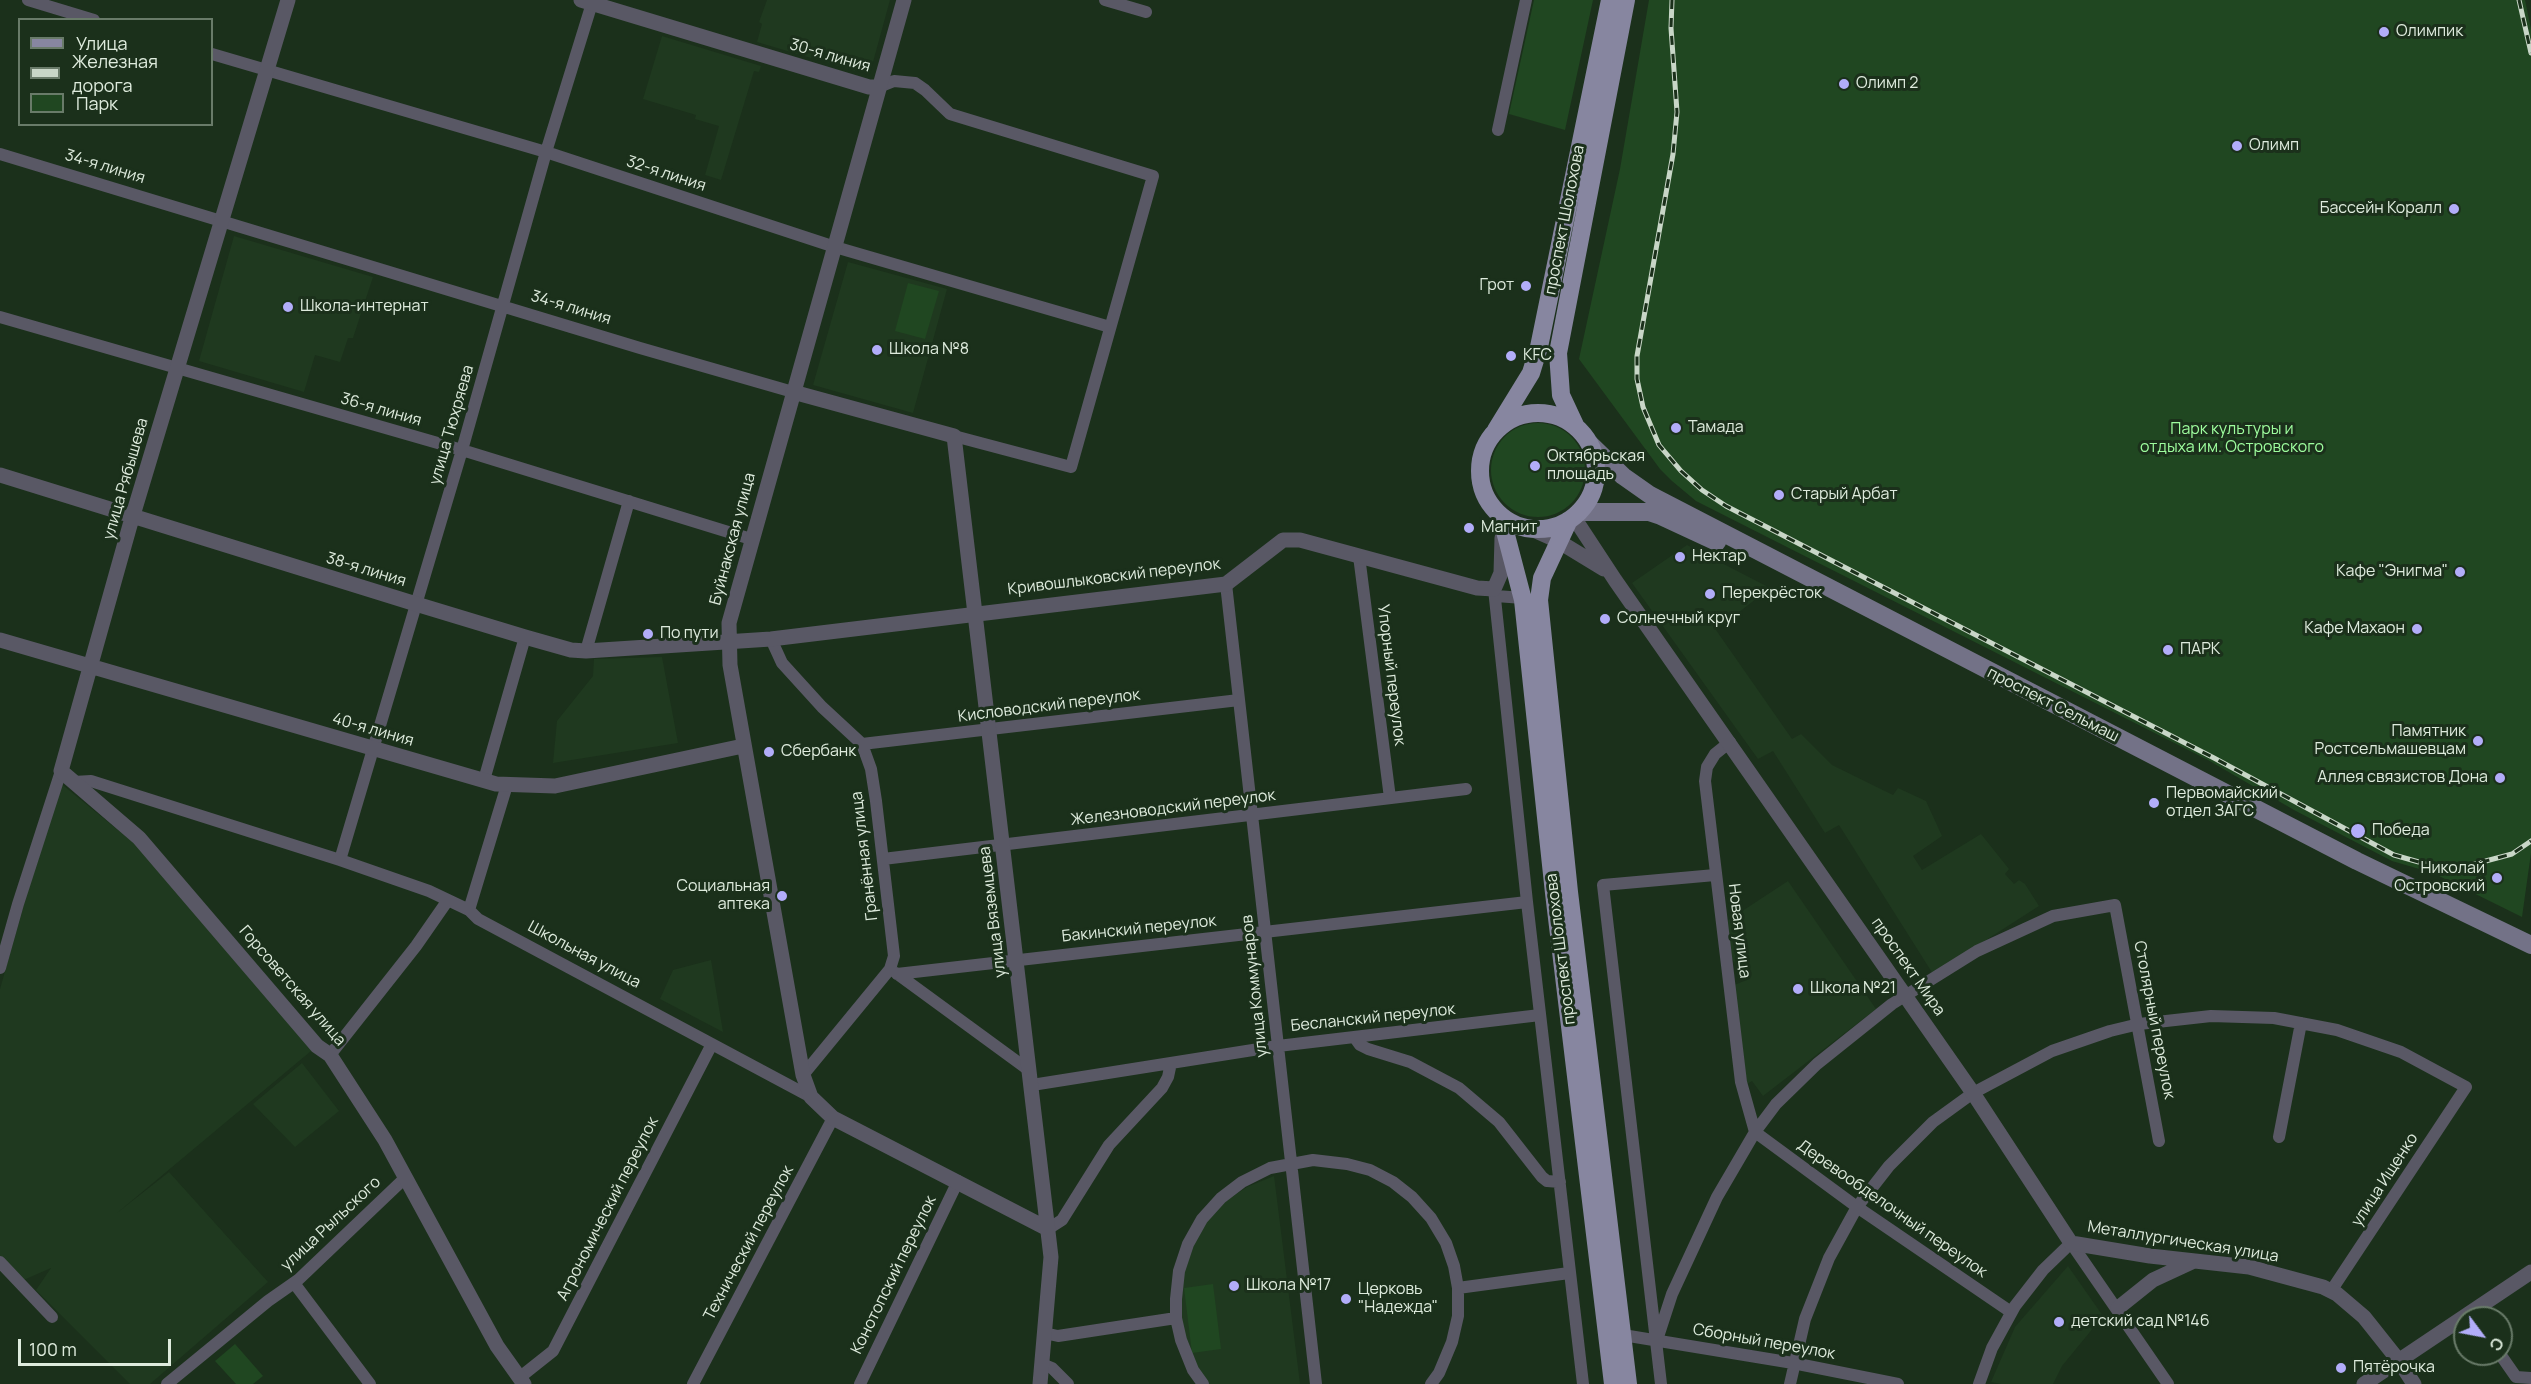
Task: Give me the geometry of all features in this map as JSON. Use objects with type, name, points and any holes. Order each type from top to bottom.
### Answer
[{"type":"main road","name":"проспект Шолохова","points":[[1496,430],[1531,373],[1539,347],[1610,0]]},
{"type":"main road","name":"проспект Шолохова","points":[[1575,425],[1561,395],[1558,353],[1626,0]]},
{"type":"main road","points":[[1537,412],[1561,417],[1575,425],[1590,444],[1596,463],[1595,481],[1591,494],[1574,516],[1556,526],[1529,528],[1503,523],[1484,493],[1479,470],[1485,445],[1496,430],[1517,416],[1537,412]]},
{"type":"main road","name":"проспект Сельмаш","points":[[1590,444],[1623,476],[1650,495],[2358,861],[2531,945]]},
{"type":"main road","name":"проспект Сельмаш","points":[[1574,516],[1649,512],[1673,521],[2352,868],[2531,955]]},
{"type":"main road","name":"проспект Шолохова","points":[[1574,516],[1558,541],[1542,578],[1539,609],[1569,892],[1628,1384]]},
{"type":"main road","name":"проспект Шолохова","points":[[1503,523],[1523,598],[1554,893],[1613,1384]]},
{"type":"street","points":[[28,0],[87,18]]},
{"type":"street","name":"улица Рябышева","points":[[0,968],[61,771],[133,516],[288,0]]},
{"type":"street","name":"Буйнакская улица","points":[[811,1097],[803,1075],[743,746],[730,664],[729,623],[751,538],[904,0]]},
{"type":"street","points":[[1105,0],[1146,12]]},
{"type":"street","points":[[1498,130],[1526,0]]},
{"type":"street","name":"30-я линия","points":[[589,1],[869,87],[879,87],[894,81],[915,83],[950,114],[1153,176],[1110,327]]},
{"type":"street","name":"улица Тюхряева","points":[[340,860],[504,306],[589,1]]},
{"type":"street","name":"32-я линия","points":[[213,54],[546,152],[835,248],[1110,327]]},
{"type":"street","name":"34-я линия","points":[[0,154],[794,392],[1071,467],[1110,327]]},
{"type":"street","name":"36-я линия","points":[[0,317],[462,450],[751,538]]},
{"type":"street","name":"улица Вяземцева","points":[[954,436],[1051,1257],[1040,1384]]},
{"type":"street","name":"38-я линия","points":[[0,475],[571,650],[730,642]]},
{"type":"street","points":[[586,651],[629,501]]},
{"type":"street","name":"проспект Мира","points":[[1574,516],[1611,574],[1973,1093],[2071,1243],[2118,1308],[2168,1384]]},
{"type":"street","points":[[1503,523],[1501,573],[1495,592],[1527,902],[1560,1182],[1579,1381]]},
{"type":"street","name":"проспект Мира","points":[[1529,528],[1558,541],[1611,574]]},
{"type":"street","name":"Кривошлыковский переулок","points":[[730,642],[1226,584],[1283,540],[1300,540],[1495,592]]},
{"type":"street","name":"Упорный переулок","points":[[1359,556],[1390,798]]},
{"type":"street","name":"улица Коммунаров","points":[[1226,584],[1316,1384]]},
{"type":"street","points":[[1495,592],[1523,598]]},
{"type":"street","points":[[484,780],[525,637]]},
{"type":"street","name":"Гранённая улица","points":[[771,639],[782,663],[822,707],[862,744],[871,769],[894,971]]},
{"type":"street","name":"40-я линия","points":[[0,640],[372,749],[507,785],[555,786],[743,746]]},
{"type":"street","name":"Кисловодский переулок","points":[[862,744],[1239,700]]},
{"type":"street","name":"Новая улица","points":[[1730,742],[1715,754],[1707,767],[1705,781],[1741,1082],[1755,1132]]},
{"type":"street","name":"Горсоветская улица","points":[[61,771],[139,838],[317,1046],[330,1055],[385,1140],[497,1346],[522,1381]]},
{"type":"street","name":"Школьная улица","points":[[74,782],[91,781],[340,860],[469,909],[478,919],[811,1097],[833,1118],[1048,1229]]},
{"type":"street","points":[[469,909],[507,785]]},
{"type":"street","name":"Железноводский переулок","points":[[883,859],[1466,789]]},
{"type":"street","points":[[1661,1384],[1603,885],[1715,875]]},
{"type":"street","points":[[330,1055],[416,946],[448,900]]},
{"type":"street","name":"Бакинский переулок","points":[[894,971],[1266,933],[1527,902]]},
{"type":"street","name":"Столярный переулок","points":[[1905,995],[1977,951],[2053,916],[2115,905],[2159,1141]]},
{"type":"street","points":[[803,1075],[894,971],[1031,1078]]},
{"type":"street","points":[[1657,1340],[1672,1294],[1695,1242],[1717,1197],[1755,1132],[1776,1104],[1817,1064],[1905,995]]},
{"type":"street","name":"Бесланский переулок","points":[[1031,1078],[1171,1063],[1278,1046],[1540,1016]]},
{"type":"street","points":[[1790,1384],[1793,1363],[1815,1289],[1829,1258],[1857,1207],[1889,1166],[1933,1122],[1973,1093],[2052,1051],[2110,1031],[2139,1024],[2211,1016],[2274,1018],[2301,1023],[2279,1137]]},
{"type":"street","name":"улица Ищенко","points":[[2301,1023],[2337,1030],[2372,1041],[2434,1068],[2466,1087],[2331,1291]]},
{"type":"street","points":[[1356,1038],[1360,1045],[1410,1062],[1459,1088],[1499,1122],[1542,1177],[1547,1181],[1560,1182]]},
{"type":"street","name":"Агрономический переулок","points":[[522,1381],[553,1351],[712,1044]]},
{"type":"street","points":[[1048,1229],[1062,1220],[1109,1145],[1162,1088],[1168,1077],[1171,1063]]},
{"type":"street","name":"Технический переулок","points":[[693,1384],[833,1118]]},
{"type":"street","name":"Деревообделочный переулок","points":[[1755,1132],[1857,1207],[2011,1312]]},
{"type":"street","points":[[1203,1384],[1193,1370],[1181,1340],[1176,1318],[1179,1271],[1188,1244],[1203,1219],[1221,1198],[1242,1182],[1270,1168],[1313,1160],[1347,1164],[1370,1170],[1399,1187],[1412,1197],[1431,1218],[1446,1243],[1454,1266],[1458,1288],[1458,1316],[1452,1342],[1439,1373],[1431,1384]]},
{"type":"street","name":"улица Рыльского","points":[[167,1384],[276,1294],[294,1283],[405,1178]]},
{"type":"street","name":"Конотопский переулок","points":[[860,1384],[958,1181]]},
{"type":"street","name":"Металлургическая улица","points":[[1979,1384],[1992,1348],[2011,1312],[2035,1279],[2071,1243],[2150,1256],[2249,1267],[2306,1281],[2331,1291],[2364,1317],[2414,1384]]},
{"type":"street","points":[[2150,1256],[2154,1268],[2153,1281]]},
{"type":"street","points":[[2118,1308],[2153,1281],[2196,1260]]},
{"type":"street","points":[[0,1262],[52,1317]]},
{"type":"street","points":[[2486,1306],[2531,1272]]},
{"type":"street","points":[[1458,1288],[1569,1273]]},
{"type":"street","points":[[294,1283],[370,1384]]},
{"type":"street","points":[[1044,1333],[1058,1336],[1176,1318]]},
{"type":"street","points":[[2364,1384],[2453,1328]]},
{"type":"street","name":"Сборный переулок","points":[[1623,1335],[1793,1363],[1898,1384]]},
{"type":"street","points":[[1042,1364],[1052,1368],[1068,1384]]},
{"type":"street","points":[[2508,1366],[2516,1377],[2531,1378]]},
{"type":"shaded area","points":[[767,0],[890,0],[870,73],[856,69],[855,71],[757,42],[762,24],[759,22]]},
{"type":"shaded area","points":[[662,36],[761,66],[759,72],[754,71],[721,180],[705,175],[719,126],[695,119],[696,115],[643,99]]},
{"type":"shaded area","name":"Школа-интернат","points":[[234,236],[373,277],[353,338],[348,338],[340,362],[315,355],[304,392],[199,361]]},
{"type":"shaded area","name":"Школа №8","points":[[848,262],[947,289],[913,413],[813,385]]},
{"type":"shaded area","points":[[1687,545],[1770,588],[1716,630],[1792,739],[1801,734],[1832,765],[1893,795],[1898,788],[1926,801],[1942,836],[1913,856],[1922,870],[1981,834],[2009,869],[2005,874],[2014,884],[2019,880],[2025,884],[2039,906],[1933,974],[1839,825],[1825,833],[1773,751],[1758,759],[1632,583]]},
{"type":"shaded area","points":[[662,657],[678,743],[553,763],[557,721],[593,676],[594,659]]},
{"type":"shaded area","points":[[59,782],[135,844],[317,1046],[117,1213],[169,1172],[268,1282],[150,1384],[130,1384],[36,1290],[51,1268],[19,1282],[0,1260],[0,989]]},
{"type":"shaded area","name":"Школа №21","points":[[1788,881],[1876,1009],[1763,1096],[1752,1081],[1747,1084],[1734,985],[1747,980],[1728,953],[1727,921]]},
{"type":"shaded area","points":[[711,960],[723,1032],[660,999],[673,970]]},
{"type":"shaded area","points":[[302,1063],[339,1111],[295,1147],[253,1104]]},
{"type":"shaded area","name":"Школа №17","points":[[1274,1176],[1300,1384],[1206,1384],[1199,1375],[1180,1322],[1184,1264],[1203,1225],[1223,1203],[1247,1187]]},
{"type":"shaded area","name":"детский сад №146","points":[[2068,1266],[2103,1316],[2062,1366],[2053,1384],[1991,1382],[2015,1327]]},
{"type":"green space","points":[[1534,0],[1593,0],[1565,130],[1509,114]]},
{"type":"green space","name":"Парк культуры и отдыха им. Островского","points":[[1649,0],[2525,0],[2531,29],[2531,853],[2522,917],[2433,873],[2392,861],[2294,810],[2208,760],[1696,501],[1660,469],[1579,359],[1620,169]]},
{"type":"green space","points":[[908,283],[939,291],[925,339],[895,331]]},
{"type":"green space","points":[[1529,423],[1547,423],[1572,436],[1582,452],[1585,470],[1582,488],[1572,504],[1547,517],[1529,517],[1504,504],[1491,479],[1491,461],[1504,436]]},
{"type":"green space","points":[[1213,1284],[1221,1349],[1192,1353],[1184,1288]]},
{"type":"green space","points":[[235,1344],[263,1376],[253,1384],[236,1384],[215,1361]]},
{"type":"railway","points":[[1672,0],[1671,28],[1677,112],[1673,154],[1637,356],[1637,379],[1643,407],[1659,445],[1681,471],[1702,490],[1726,506],[2214,758],[2394,855],[2433,866],[2467,866],[2512,854],[2531,841]]},
{"type":"railway","points":[[2519,0],[2531,53]]},
{"type":"place","name":"Олимпик","points":[[2384,32]]},
{"type":"place","name":"Олимп 2","points":[[1844,84]]},
{"type":"place","name":"Олимп","points":[[2237,146]]},
{"type":"place","name":"Бассейн Коралл","points":[[2454,209]]},
{"type":"place","name":"Грот","points":[[1526,286]]},
{"type":"place","name":"Школа-интернат","points":[[288,307]]},
{"type":"place","name":"Школа №8","points":[[877,350]]},
{"type":"place","name":"KFC","points":[[1511,356]]},
{"type":"place","name":"Тамада","points":[[1676,428]]},
{"type":"place","name":"Октябрьская площадь","points":[[1535,466]]},
{"type":"place","name":"Старый Арбат","points":[[1779,495]]},
{"type":"place","name":"Магнит","points":[[1469,528]]},
{"type":"place","name":"Нектар","points":[[1680,557]]},
{"type":"place","name":"Кафе \"Энигма\"","points":[[2460,572]]},
{"type":"place","name":"Перекрёсток","points":[[1710,594]]},
{"type":"place","name":"Солнечный круг","points":[[1605,619]]},
{"type":"place","name":"Кафе Махаон","points":[[2417,629]]},
{"type":"place","name":"По пути","points":[[648,634]]},
{"type":"place","name":"ПАРК","points":[[2168,650]]},
{"type":"place","name":"Памятник Ростсельмашевцам","points":[[2478,741]]},
{"type":"place","name":"Сбербанк","points":[[769,752]]},
{"type":"place","name":"Аллея связистов Дона","points":[[2500,778]]},
{"type":"place","name":"Первомайский отдел ЗАГС","points":[[2154,803]]},
{"type":"place","name":"Победа","points":[[2358,831]]},
{"type":"place","name":"Николай Островский","points":[[2497,878]]},
{"type":"place","name":"Социальная аптека","points":[[782,896]]},
{"type":"place","name":"Школа №21","points":[[1798,989]]},
{"type":"place","name":"Школа №17","points":[[1234,1286]]},
{"type":"place","name":"Церковь \"Надежда\"","points":[[1346,1299]]},
{"type":"place","name":"детский сад №146","points":[[2059,1322]]},
{"type":"place","name":"Пятёрочка","points":[[2341,1368]]}]
